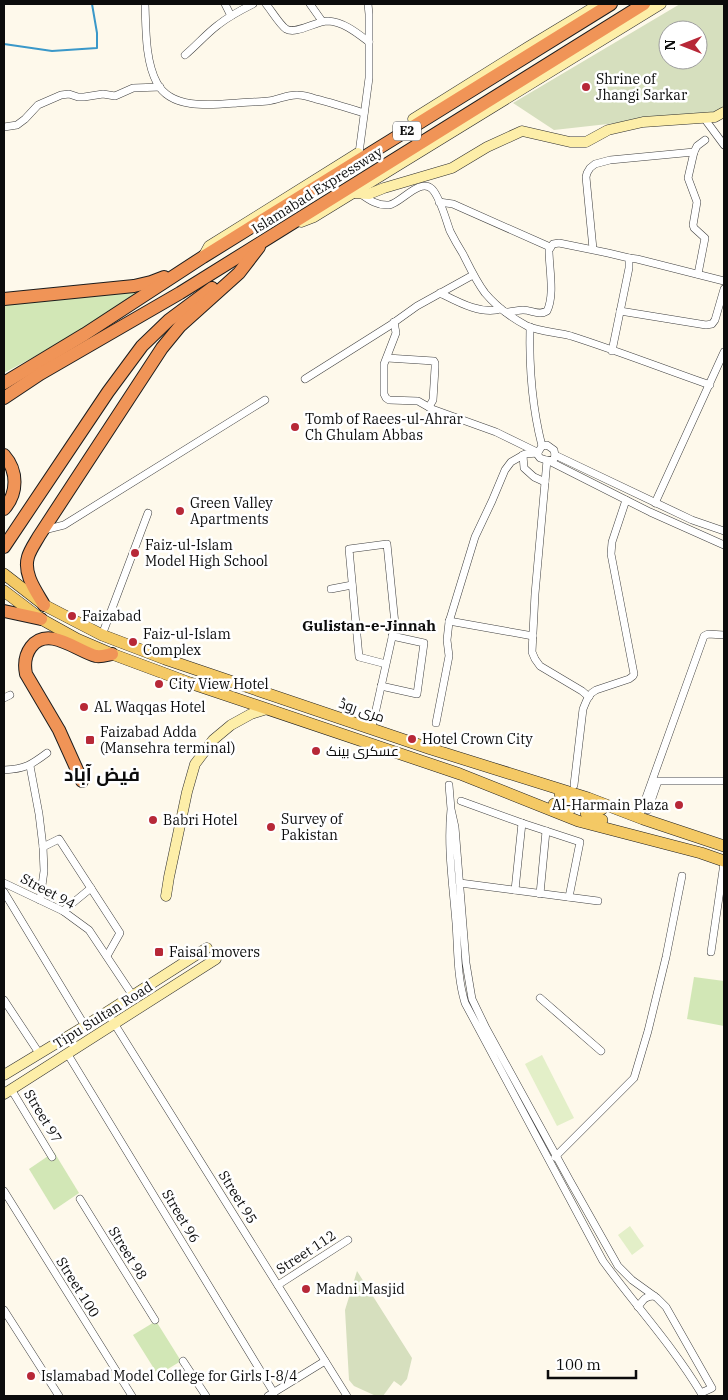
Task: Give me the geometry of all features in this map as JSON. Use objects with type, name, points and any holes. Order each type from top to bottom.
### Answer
[{"type":"highway","name":"Islamabad Expressway","points":[[4,383],[611,4]]},
{"type":"highway","name":"Islamabad Expressway","points":[[4,398],[40,374],[180,293],[644,4]]},
{"type":"highway","points":[[44,605],[29,576],[27,564],[28,556],[42,531],[162,348],[180,326],[239,273],[262,241]]},
{"type":"highway","points":[[4,547],[108,392],[142,346],[169,320],[228,275],[262,241]]},
{"type":"highway","points":[[4,299],[134,286],[179,273]]},
{"type":"highway","points":[[4,455],[10,462],[15,481],[12,498],[4,509]]},
{"type":"highway","points":[[4,611],[41,619]]},
{"type":"highway","points":[[82,781],[59,730],[26,674],[24,666],[26,657],[35,643],[51,639],[69,644],[90,654],[99,656],[112,654]]},
{"type":"main road","name":"مری روڈ","points":[[4,574],[44,605],[102,635],[165,659],[431,749],[588,798],[643,813],[706,841],[724,846]]},
{"type":"main road","name":"مری روڈ","points":[[4,591],[41,619],[77,639],[112,654],[190,683],[460,774],[578,821],[701,853],[724,862]]},
{"type":"main road","points":[[431,749],[524,784],[560,794],[571,799],[574,804],[570,809],[515,789],[460,774]]},
{"type":"main road","points":[[701,853],[643,831],[590,816],[586,813],[587,808],[592,806],[655,827],[706,841]]},
{"type":"street","points":[[145,4],[147,46],[150,62],[156,82],[169,97],[198,105],[212,105],[271,100],[296,94],[364,113]]},
{"type":"street","points":[[225,4],[231,16]]},
{"type":"street","points":[[185,55],[219,24],[253,4]]},
{"type":"street","points":[[266,4],[284,28],[289,30],[322,22],[334,22],[344,25],[369,42]]},
{"type":"street","points":[[310,4],[322,22]]},
{"type":"street","points":[[359,153],[369,78],[368,4]]},
{"type":"street","points":[[203,257],[209,246],[598,4]]},
{"type":"street","points":[[262,241],[314,217],[356,194],[662,4]]},
{"type":"street","points":[[4,128],[17,125],[38,104],[61,95],[69,94],[78,97],[103,94],[115,96],[133,88],[160,87]]},
{"type":"street","points":[[356,194],[369,194],[452,168],[487,147],[522,131],[570,142],[586,142],[608,130],[643,122],[715,117],[724,112]]},
{"type":"street","points":[[704,118],[724,145]]},
{"type":"street","points":[[698,274],[705,238],[693,225],[697,202],[688,178],[694,152],[697,146],[705,140]]},
{"type":"street","points":[[593,250],[586,177],[590,168],[595,164],[610,160],[694,152]]},
{"type":"street","points":[[356,194],[376,203],[389,205],[395,204],[409,192],[419,188],[427,187],[432,189],[473,275],[486,295],[504,311],[530,327],[569,336],[710,385]]},
{"type":"street","points":[[439,202],[452,204],[550,248]]},
{"type":"street","points":[[440,293],[475,308],[504,311],[522,310],[542,314],[547,312],[550,306],[550,248],[553,244],[559,243],[637,259],[724,281]]},
{"type":"street","points":[[612,351],[629,258]]},
{"type":"street","points":[[305,379],[417,306],[473,275]]},
{"type":"street","points":[[620,312],[706,325],[712,324],[724,289]]},
{"type":"street","points":[[394,322],[396,333],[384,364],[384,394],[386,398],[389,400],[418,401],[429,407],[540,449]]},
{"type":"street","points":[[530,327],[532,393],[540,458],[724,545]]},
{"type":"street","points":[[655,503],[724,352]]},
{"type":"street","points":[[387,358],[434,361],[436,363],[433,400],[429,407]]},
{"type":"street","points":[[42,531],[64,525],[265,400]]},
{"type":"street","points":[[436,723],[449,656],[447,640],[450,621],[474,537],[505,470],[511,462],[547,445],[554,450],[555,455],[692,520],[724,530]]},
{"type":"street","points":[[523,455],[524,468],[534,477],[545,482]]},
{"type":"street","points":[[548,461],[554,459],[555,455]]},
{"type":"street","points":[[548,461],[535,594],[532,652],[540,666],[589,697]]},
{"type":"street","points":[[574,785],[583,709],[591,693],[629,679],[634,674],[611,554],[612,542],[626,500]]},
{"type":"street","points":[[102,635],[148,513]]},
{"type":"street","points":[[371,728],[381,686],[386,664],[392,636],[395,624],[387,544],[349,549],[359,657],[386,664]]},
{"type":"street","points":[[331,588],[352,585]]},
{"type":"street","points":[[450,621],[533,636]]},
{"type":"street","points":[[643,813],[704,636],[708,634],[724,635]]},
{"type":"street","points":[[381,686],[417,694],[424,643],[392,636]]},
{"type":"street","points":[[166,896],[187,792],[195,764],[213,740],[231,725],[251,714],[267,709]]},
{"type":"street","points":[[4,770],[30,766],[47,753]]},
{"type":"street","points":[[30,766],[43,848],[44,871],[40,900]]},
{"type":"street","points":[[643,813],[658,781],[724,781]]},
{"type":"street","points":[[449,785],[455,827],[466,963],[472,999],[553,1158],[599,1253],[701,1393],[712,1388],[666,1307],[632,1280],[618,1266],[553,1158],[465,1003],[460,978],[451,861],[449,828],[451,809]]},
{"type":"street","points":[[461,801],[580,842],[569,898]]},
{"type":"street","points":[[515,890],[522,823]]},
{"type":"street","points":[[540,894],[546,831]]},
{"type":"street","points":[[43,848],[59,839],[120,933],[107,956]]},
{"type":"street","points":[[711,952],[724,862]]},
{"type":"street","points":[[553,1158],[634,1078],[648,1031],[666,957],[682,876]]},
{"type":"street","name":"Street 94","points":[[4,882],[62,911],[89,930],[133,996]]},
{"type":"street","points":[[460,883],[598,901]]},
{"type":"street","points":[[62,911],[91,888]]},
{"type":"street","points":[[4,892],[85,1026]]},
{"type":"street","name":"Tipu Sultan Road","points":[[4,1075],[108,1012],[207,948]]},
{"type":"street","name":"Tipu Sultan Road","points":[[8,1091],[216,960]]},
{"type":"street","points":[[540,998],[601,1051]]},
{"type":"street","points":[[4,1000],[39,1053]]},
{"type":"street","name":"Street 95","points":[[108,1012],[347,1396]]},
{"type":"street","name":"Street 96","points":[[67,1053],[276,1394]]},
{"type":"street","name":"Street 97","points":[[8,1091],[52,1157]]},
{"type":"street","name":"Street 100","points":[[4,1191],[132,1396]]},
{"type":"street","name":"Street 98","points":[[80,1199],[155,1320]]},
{"type":"street","name":"Street 112","points":[[278,1285],[348,1240]]},
{"type":"street","points":[[611,1271],[618,1266]]},
{"type":"street","points":[[638,1307],[643,1299],[654,1296]]},
{"type":"street","points":[[4,1310],[59,1396]]},
{"type":"street","points":[[183,1361],[206,1396]]},
{"type":"street","points":[[276,1394],[325,1361]]},
{"type":"green space","points":[[680,4],[724,4],[724,111],[554,130],[513,103]]},
{"type":"green space","points":[[153,287],[80,332],[4,373],[4,304]]},
{"type":"green space","points":[[694,977],[724,981],[724,1026],[687,1019]]},
{"type":"green space","points":[[542,1055],[574,1118],[557,1126],[525,1064]]},
{"type":"green space","points":[[54,1152],[79,1193],[54,1210],[29,1169]]},
{"type":"green space","points":[[630,1226],[644,1246],[632,1255],[618,1235]]},
{"type":"green space","points":[[357,1271],[412,1358],[407,1379],[401,1386],[394,1381],[383,1396],[376,1396],[354,1386],[349,1380],[345,1310]]},
{"type":"green space","points":[[156,1321],[181,1361],[158,1375],[133,1335]]},
{"type":"waterway","points":[[4,44],[52,51],[97,48],[97,33],[92,4]]},
{"type":"place","name":"Shrine of Jhangi Sarkar","points":[[586,87]]},
{"type":"place","name":"Tomb of Raees-ul-Ahrar Ch Ghulam Abbas","points":[[295,427]]},
{"type":"place","name":"Green Valley Apartments","points":[[180,511]]},
{"type":"place","name":"Faiz-ul-Islam Model High School","points":[[135,553]]},
{"type":"place","name":"Faizabad","points":[[72,616]]},
{"type":"place","name":"Faiz-ul-Islam Complex","points":[[133,642]]},
{"type":"place","name":"City View Hotel","points":[[159,684]]},
{"type":"place","name":"AL Waqqas Hotel","points":[[84,707]]},
{"type":"place","name":"Hotel Crown City","points":[[412,739]]},
{"type":"place","name":"Faizabad Adda (Mansehra terminal)","points":[[90,740]]},
{"type":"place","name":"عسکری بینک","points":[[316,751]]},
{"type":"place","name":"Al-Harmain Plaza","points":[[679,805]]},
{"type":"place","name":"Babri Hotel","points":[[153,820]]},
{"type":"place","name":"Survey of Pakistan","points":[[271,827]]},
{"type":"place","name":"Faisal movers","points":[[159,952]]},
{"type":"place","name":"Madni Masjid","points":[[306,1289]]},
{"type":"place","name":"Islamabad Model College for Girls I-8/4","points":[[31,1376]]},
{"type":"district","name":"Gulistan-e-Jinnah","points":[[369,626]]},
{"type":"district","name":"فیض آباد","points":[[102,774]]}]
